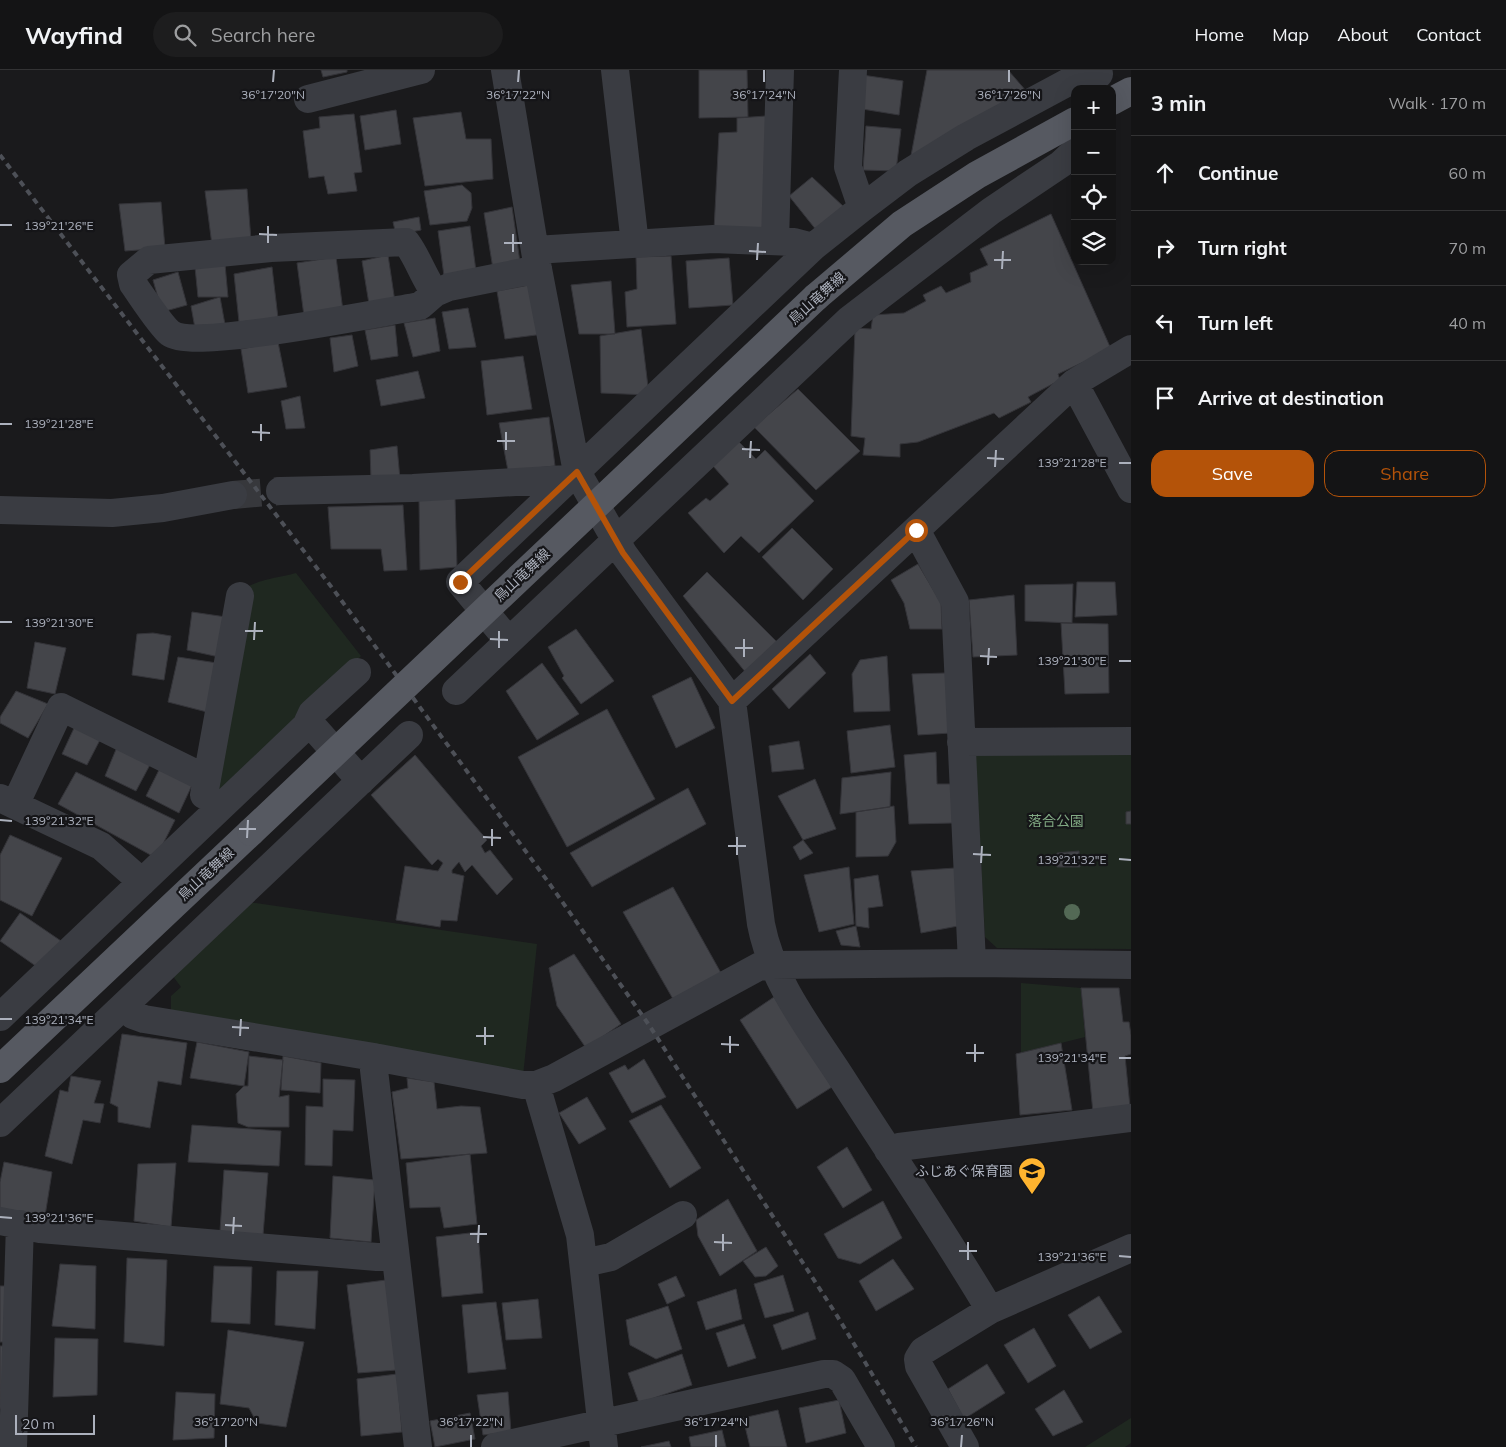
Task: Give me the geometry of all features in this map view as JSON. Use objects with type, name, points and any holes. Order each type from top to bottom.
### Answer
[{"type":"main road","points":[[1116,99],[1131,91]]},
{"type":"main road","name":"鳥山竜舞線","points":[[0,1070],[816,297],[902,224],[977,175],[1071,123]]},
{"type":"street","points":[[308,99],[421,70]]},
{"type":"street","points":[[505,70],[572,476],[623,553],[732,701],[761,924],[772,965],[803,1018],[990,1310]]},
{"type":"street","points":[[615,70],[635,244]]},
{"type":"street","points":[[775,241],[780,70]]},
{"type":"street","points":[[853,70],[848,167],[862,208]]},
{"type":"street","points":[[508,640],[460,582],[813,247],[862,208],[908,173],[966,137],[1074,79],[1098,78]]},
{"type":"street","points":[[456,691],[850,319],[991,211],[1061,164],[1071,155]]},
{"type":"street","points":[[435,293],[425,279],[416,254],[406,242],[271,248],[149,260],[131,275],[133,284],[170,333],[185,337],[221,337],[420,306],[435,293],[449,287],[537,259],[635,244],[713,239],[794,242],[813,247]]},
{"type":"street","points":[[732,701],[1074,382],[1131,350]]},
{"type":"street","points":[[1074,382],[1131,489]]},
{"type":"street","points":[[280,490],[413,488],[572,476]]},
{"type":"street","points":[[0,510],[99,512],[163,508],[233,495]]},
{"type":"street","points":[[916,530],[955,602],[972,963]]},
{"type":"street","points":[[206,821],[204,799],[207,779],[240,596]]},
{"type":"street","points":[[3,1012],[306,726],[312,713],[357,672]]},
{"type":"street","points":[[142,882],[101,846],[7,801],[61,707],[207,779]]},
{"type":"street","points":[[306,726],[316,730],[361,781]]},
{"type":"street","points":[[0,1123],[409,735]]},
{"type":"street","points":[[961,742],[1131,741]]},
{"type":"street","points":[[124,1006],[133,1015],[144,1020],[374,1057],[523,1085],[536,1085],[554,1078],[758,967],[772,965],[972,963],[1131,966]]},
{"type":"street","points":[[374,1057],[418,1447]]},
{"type":"street","points":[[536,1085],[580,1236],[603,1435]]},
{"type":"street","points":[[888,1150],[898,1147],[1131,1118]]},
{"type":"street","points":[[584,1263],[610,1257],[683,1215]]},
{"type":"street","points":[[13,1447],[10,1223],[40,1229],[377,1257],[395,1256]]},
{"type":"street","points":[[965,1447],[919,1366],[918,1359],[923,1351],[990,1310],[1131,1248]]},
{"type":"street","points":[[495,1447],[603,1435],[824,1374],[833,1374],[842,1380],[871,1445]]},
{"type":"green space","points":[[296,573],[361,656],[217,797],[247,587],[266,580]]},
{"type":"green space","name":"落合公園","points":[[1131,745],[1131,949],[997,948],[985,937],[975,748]]},
{"type":"green space","points":[[248,902],[537,944],[523,1076],[171,1014],[171,996],[181,987],[172,975]]},
{"type":"green space","points":[[1021,983],[1081,988],[1085,1037],[1021,1053]]},
{"type":"green space","points":[[1131,1418],[1131,1443],[1125,1447],[1085,1447]]},
{"type":"building","points":[[321,70],[347,70],[347,72],[323,77]]},
{"type":"building","points":[[699,70],[747,70],[748,117],[699,118]]},
{"type":"building","points":[[927,70],[1008,70],[1027,92],[910,161]]},
{"type":"building","points":[[862,75],[903,81],[899,115],[856,108]]},
{"type":"building","points":[[396,110],[401,144],[365,150],[360,116]]},
{"type":"building","points":[[461,112],[466,139],[491,139],[493,179],[425,186],[413,118]]},
{"type":"building","points":[[354,114],[362,172],[354,173],[357,191],[328,194],[324,176],[309,178],[303,131],[320,128],[319,117]]},
{"type":"building","points":[[766,116],[766,230],[714,230],[719,133],[737,132],[737,118]]},
{"type":"building","points":[[866,126],[901,129],[896,171],[863,170]]},
{"type":"building","points":[[812,177],[844,207],[817,231],[789,196]]},
{"type":"building","points":[[462,185],[471,193],[472,208],[467,221],[430,225],[424,191]]},
{"type":"building","points":[[247,189],[251,240],[212,245],[205,191]]},
{"type":"building","points":[[161,202],[165,248],[125,251],[119,204]]},
{"type":"building","points":[[512,207],[520,262],[493,269],[484,213]]},
{"type":"building","points":[[1051,214],[1071,259],[1071,265],[1074,265],[1111,349],[1058,374],[1060,380],[1028,397],[1031,402],[999,418],[994,413],[918,442],[900,444],[900,457],[863,455],[865,438],[851,436],[855,328],[871,329],[873,315],[904,313],[926,301],[923,295],[941,286],[946,293],[971,282],[970,273],[988,265],[980,249]]},
{"type":"building","points":[[419,217],[421,230],[396,235],[393,222]]},
{"type":"building","points":[[470,226],[476,271],[444,276],[438,231]]},
{"type":"building","points":[[388,255],[395,302],[369,304],[362,261]]},
{"type":"building","points":[[671,256],[676,324],[627,327],[625,292],[637,289],[636,257]]},
{"type":"building","points":[[336,257],[343,311],[304,316],[297,263]]},
{"type":"building","points":[[729,258],[733,305],[689,308],[686,261]]},
{"type":"building","points":[[225,264],[228,297],[198,297],[195,267]]},
{"type":"building","points":[[272,267],[278,318],[239,322],[234,274]]},
{"type":"building","points":[[178,272],[187,305],[162,312],[153,280]]},
{"type":"building","points":[[611,281],[615,334],[579,334],[571,285]]},
{"type":"building","points":[[535,284],[544,334],[505,339],[497,291]]},
{"type":"building","points":[[220,297],[226,330],[196,334],[191,306]]},
{"type":"building","points":[[468,308],[476,347],[449,349],[442,312]]},
{"type":"building","points":[[435,318],[440,351],[413,357],[404,323]]},
{"type":"building","points":[[395,325],[398,356],[371,360],[365,330]]},
{"type":"building","points":[[641,329],[649,395],[601,393],[600,336]]},
{"type":"building","points":[[352,335],[358,366],[334,372],[330,338]]},
{"type":"building","points":[[278,342],[287,387],[248,393],[241,349]]},
{"type":"building","points":[[523,356],[532,409],[487,415],[481,361]]},
{"type":"building","points":[[418,371],[425,398],[381,406],[376,380]]},
{"type":"building","points":[[798,389],[860,451],[816,490],[754,427]]},
{"type":"building","points":[[300,396],[305,428],[286,429],[281,401]]},
{"type":"building","points":[[549,417],[555,466],[508,471],[499,423]]},
{"type":"building","points":[[737,440],[756,459],[765,450],[814,501],[759,553],[741,536],[724,553],[688,513],[706,498],[710,501],[729,484],[713,466]]},
{"type":"building","points":[[397,446],[400,479],[371,479],[370,450]]},
{"type":"building","points":[[455,498],[457,567],[420,570],[419,499]]},
{"type":"building","points":[[403,505],[407,570],[384,571],[381,549],[331,549],[328,507]]},
{"type":"building","points":[[792,528],[833,569],[803,600],[762,557]]},
{"type":"building","points":[[918,564],[941,603],[942,629],[910,629],[904,603],[891,580]]},
{"type":"building","points":[[707,572],[778,643],[747,674],[683,596]]},
{"type":"building","points":[[1077,582],[1115,582],[1117,615],[1075,617]]},
{"type":"building","points":[[1073,584],[1072,623],[1025,621],[1025,585]]},
{"type":"building","points":[[1014,595],[1017,655],[973,657],[969,600]]},
{"type":"building","points":[[192,612],[226,617],[219,657],[187,650]]},
{"type":"building","points":[[1061,623],[1108,624],[1109,693],[1065,694]]},
{"type":"building","points":[[576,629],[614,681],[581,704],[562,678],[564,676],[548,647]]},
{"type":"building","points":[[153,633],[171,636],[164,680],[132,675],[137,634]]},
{"type":"building","points":[[35,642],[66,648],[55,694],[27,688]]},
{"type":"building","points":[[810,654],[826,673],[789,709],[772,689]]},
{"type":"building","points":[[887,656],[890,711],[854,712],[852,674],[860,660]]},
{"type":"building","points":[[178,657],[217,663],[207,712],[168,702]]},
{"type":"building","points":[[542,663],[579,714],[537,740],[506,691]]},
{"type":"building","points":[[946,673],[951,733],[918,735],[912,674]]},
{"type":"building","points":[[691,677],[715,728],[676,748],[652,696]]},
{"type":"building","points":[[16,691],[48,704],[28,738],[0,723],[0,717]]},
{"type":"building","points":[[607,709],[655,799],[567,847],[518,757]]},
{"type":"building","points":[[890,725],[895,767],[851,773],[847,731]]},
{"type":"building","points":[[75,726],[101,738],[87,765],[62,754]]},
{"type":"building","points":[[799,741],[804,769],[772,772],[769,746]]},
{"type":"building","points":[[117,747],[152,761],[136,791],[105,776]]},
{"type":"building","points":[[936,752],[937,784],[951,784],[953,823],[909,824],[904,755]]},
{"type":"building","points":[[415,755],[487,840],[481,846],[485,853],[490,850],[513,879],[497,895],[472,865],[465,872],[459,862],[452,870],[452,873],[464,876],[457,921],[441,920],[440,927],[396,920],[405,866],[438,871],[443,863],[438,859],[432,865],[371,795]]},
{"type":"building","points":[[159,770],[193,783],[179,813],[146,796]]},
{"type":"building","points":[[76,772],[175,820],[156,858],[58,804]]},
{"type":"building","points":[[891,772],[890,807],[840,814],[842,778]]},
{"type":"building","points":[[815,779],[836,829],[803,840],[778,796]]},
{"type":"building","points":[[688,788],[706,824],[592,887],[570,853]]},
{"type":"building","points":[[894,806],[896,842],[888,856],[856,857],[856,812]]},
{"type":"building","points":[[1131,811],[1131,824],[1126,824],[1126,812]]},
{"type":"building","points":[[10,835],[62,858],[32,916],[0,900],[0,855]]},
{"type":"building","points":[[803,840],[813,853],[800,860],[793,847]]},
{"type":"building","points":[[1079,851],[1080,867],[1057,867],[1057,853]]},
{"type":"building","points":[[849,867],[854,924],[819,932],[804,875]]},
{"type":"building","points":[[955,868],[958,926],[921,933],[911,871]]},
{"type":"building","points":[[878,875],[883,906],[868,908],[869,928],[856,926],[854,879]]},
{"type":"building","points":[[673,887],[721,973],[673,999],[623,912]]},
{"type":"building","points":[[20,913],[64,943],[40,969],[0,941]]},
{"type":"building","points":[[856,926],[860,947],[841,945],[836,931]]},
{"type":"building","points":[[574,954],[621,1024],[586,1048],[557,1006],[549,968]]},
{"type":"building","points":[[1081,988],[1119,988],[1123,1022],[1129,1022],[1131,1035],[1131,1054],[1125,1056],[1130,1107],[1093,1113]]},
{"type":"building","points":[[774,997],[832,1087],[797,1109],[740,1020]]},
{"type":"building","points":[[122,1034],[187,1043],[181,1085],[158,1081],[150,1128],[118,1122],[118,1107],[110,1103]]},
{"type":"building","points":[[197,1042],[249,1052],[244,1086],[190,1078]]},
{"type":"building","points":[[1061,1043],[1072,1110],[1020,1115],[1016,1054]]},
{"type":"building","points":[[249,1056],[283,1060],[279,1097],[289,1095],[289,1127],[248,1127],[238,1123],[236,1094],[244,1086],[248,1086]]},
{"type":"building","points":[[283,1056],[321,1063],[320,1093],[281,1090]]},
{"type":"building","points":[[644,1059],[666,1097],[632,1113],[609,1073],[625,1065],[628,1070]]},
{"type":"building","points":[[71,1076],[101,1081],[94,1103],[104,1104],[100,1123],[83,1120],[72,1164],[45,1156],[60,1090],[68,1092]]},
{"type":"building","points":[[407,1078],[434,1082],[437,1109],[461,1106],[480,1107],[487,1153],[401,1159],[392,1092],[408,1088]]},
{"type":"building","points":[[323,1079],[355,1080],[353,1131],[333,1130],[332,1166],[305,1165],[306,1106],[323,1107]]},
{"type":"building","points":[[587,1097],[606,1129],[579,1144],[559,1113]]},
{"type":"building","points":[[661,1105],[701,1168],[670,1188],[629,1121]]},
{"type":"building","points":[[192,1125],[281,1131],[279,1166],[188,1162]]},
{"type":"building","points":[[847,1147],[872,1190],[843,1208],[817,1167]]},
{"type":"building","points":[[470,1154],[477,1224],[444,1228],[440,1207],[410,1208],[406,1163]]},
{"type":"building","points":[[4,1162],[52,1172],[45,1216],[0,1208],[0,1182]]},
{"type":"building","points":[[176,1163],[171,1227],[134,1221],[138,1164]]},
{"type":"building","points":[[224,1170],[268,1173],[263,1235],[220,1231]]},
{"type":"building","points":[[333,1176],[375,1180],[371,1242],[330,1238]]},
{"type":"building","points":[[728,1199],[757,1251],[720,1276],[698,1236],[696,1220]]},
{"type":"building","points":[[883,1201],[902,1238],[860,1264],[838,1258],[824,1234]]},
{"type":"building","points":[[478,1232],[483,1293],[442,1297],[436,1237]]},
{"type":"building","points":[[766,1247],[778,1266],[766,1276],[755,1277],[743,1261]]},
{"type":"building","points":[[127,1258],[167,1260],[164,1346],[124,1342]]},
{"type":"building","points":[[893,1259],[914,1289],[876,1311],[859,1281]]},
{"type":"building","points":[[60,1264],[96,1266],[95,1329],[52,1326]]},
{"type":"building","points":[[214,1266],[252,1267],[250,1324],[211,1322]]},
{"type":"building","points":[[277,1271],[318,1271],[315,1329],[275,1325]]},
{"type":"building","points":[[783,1275],[794,1311],[765,1318],[754,1284]]},
{"type":"building","points":[[676,1276],[685,1296],[667,1304],[658,1284]]},
{"type":"building","points":[[386,1280],[397,1370],[358,1373],[347,1285]]},
{"type":"building","points":[[0,1286],[5,1286],[4,1342],[0,1342]]},
{"type":"building","points":[[736,1289],[742,1319],[706,1330],[697,1302]]},
{"type":"building","points":[[1099,1296],[1122,1332],[1090,1349],[1068,1315]]},
{"type":"building","points":[[538,1299],[542,1338],[506,1340],[502,1303]]},
{"type":"building","points":[[496,1302],[506,1369],[468,1373],[462,1305]]},
{"type":"building","points":[[668,1306],[682,1349],[656,1359],[630,1345],[626,1320]]},
{"type":"building","points":[[808,1312],[816,1339],[782,1350],[773,1325]]},
{"type":"building","points":[[744,1324],[756,1358],[728,1367],[716,1333]]},
{"type":"building","points":[[1034,1328],[1056,1366],[1028,1383],[1004,1345]]},
{"type":"building","points":[[228,1330],[304,1342],[286,1427],[257,1423],[249,1408],[220,1404]]},
{"type":"building","points":[[55,1338],[98,1339],[97,1395],[53,1397]]},
{"type":"building","points":[[0,1346],[4,1346],[2,1409],[0,1408]]},
{"type":"building","points":[[682,1354],[692,1385],[639,1403],[628,1373]]},
{"type":"building","points":[[987,1364],[1005,1393],[964,1419],[948,1389]]},
{"type":"building","points":[[397,1374],[402,1432],[361,1436],[357,1379]]},
{"type":"building","points":[[1064,1390],[1083,1422],[1053,1436],[1035,1409]]},
{"type":"building","points":[[176,1392],[215,1394],[214,1438],[173,1440]]},
{"type":"building","points":[[508,1392],[511,1432],[483,1435],[477,1395]]},
{"type":"building","points":[[839,1400],[846,1433],[806,1443],[799,1408]]},
{"type":"building","points":[[778,1410],[787,1447],[750,1447],[743,1418]]},
{"type":"building","points":[[470,1413],[475,1439],[435,1447],[430,1421]]},
{"type":"building","points":[[722,1430],[726,1447],[691,1447],[689,1437]]},
{"type":"building","points":[[669,1441],[671,1447],[641,1447]]},
{"type":"tunnel","points":[[233,495],[280,491]]},
{"type":"railway","points":[[0,155],[333,589],[549,883],[649,1025],[836,1314],[916,1447]]},
{"type":"place","name":"ふじあぐ保育園","points":[[1032,1195]]},
{"type":"route","points":[[460,582],[577,472],[623,553],[732,701],[916,530]]}]
